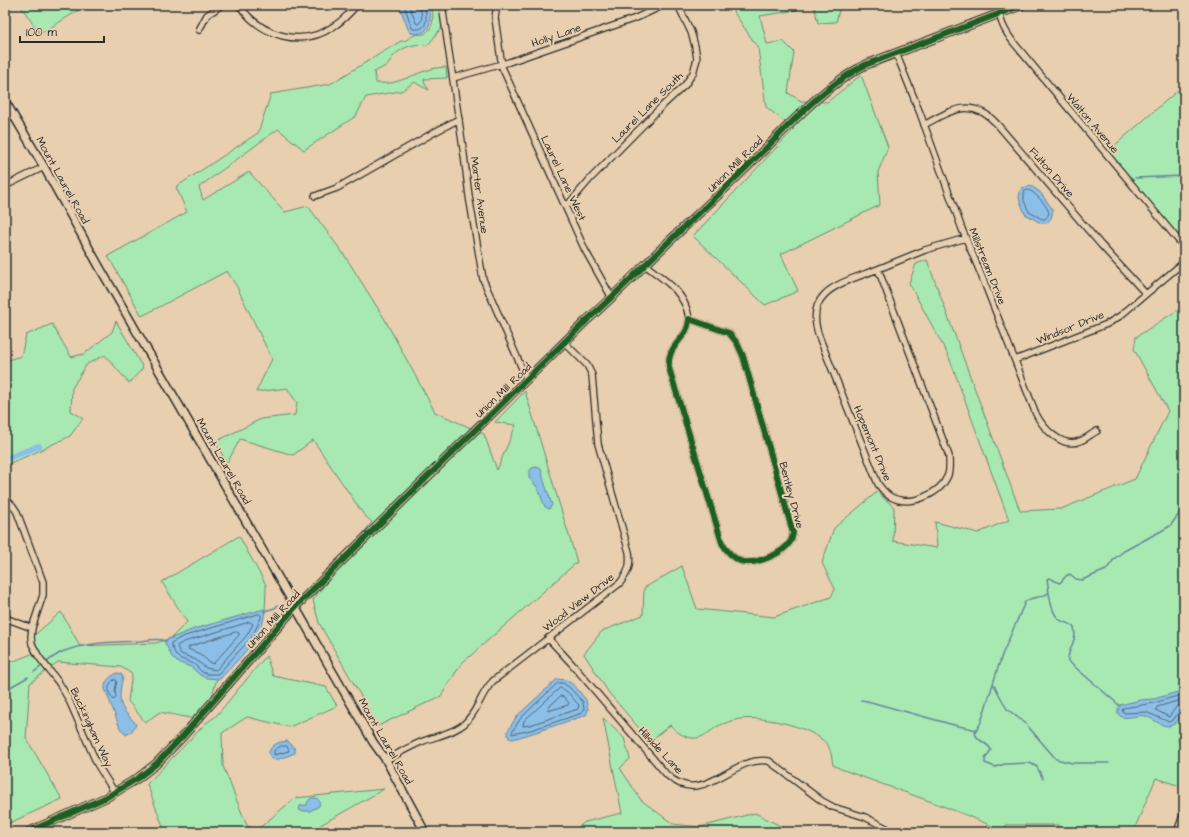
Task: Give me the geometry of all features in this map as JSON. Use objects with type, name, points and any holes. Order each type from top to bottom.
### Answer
[{"type":"street","points":[[199,30],[207,15],[222,5]]},
{"type":"street","points":[[239,5],[254,22],[266,30],[285,37],[299,38],[314,36],[334,27],[357,5]]},
{"type":"street","name":"Marter Avenue","points":[[442,5],[469,196],[483,279],[527,380]]},
{"type":"street","name":"Laurel Lane West","points":[[497,5],[495,18],[501,64],[590,260],[612,298]]},
{"type":"street","name":"Holly Lane","points":[[453,78],[509,62],[636,18],[664,5]]},
{"type":"street","name":"Laurel Lane South","points":[[566,207],[591,178],[660,108],[685,85],[693,73],[697,59],[695,46],[691,32],[678,5]]},
{"type":"street","name":"Walton Avenue","points":[[997,5],[1004,30],[1014,43],[1184,247]]},
{"type":"street","name":"Union Mill Road","points":[[28,832],[115,793],[138,778],[170,750],[296,606],[721,192],[773,139],[822,94],[842,78],[865,65],[1022,5]]},
{"type":"street","name":"Millstream Drive","points":[[896,53],[966,238],[1036,414],[1042,425],[1051,434],[1071,443],[1080,442],[1097,431]]},
{"type":"street","name":"Mount Laurel Road","points":[[5,101],[373,742],[386,760],[425,832]]},
{"type":"street","name":"Fulton Drive","points":[[924,125],[949,111],[956,109],[974,109],[987,114],[1101,245],[1146,294]]},
{"type":"street","points":[[315,196],[337,188],[433,132],[459,119]]},
{"type":"street","points":[[5,186],[44,167]]},
{"type":"street","name":"Hopemont Drive","points":[[878,269],[949,456],[950,466],[948,475],[943,483],[928,495],[909,501],[891,497],[878,484],[820,339],[814,321],[815,312],[818,303],[823,296],[838,285],[925,250],[966,238]]},
{"type":"street","name":"Windsor Drive","points":[[1015,360],[1107,324],[1120,316],[1184,262]]},
{"type":"street","points":[[645,265],[664,279],[679,293],[685,302],[689,320]]},
{"type":"street","name":"Bentley Drive","points":[[689,320],[729,333],[743,356],[793,533],[790,542],[782,550],[762,560],[750,562],[740,561],[732,556],[722,543],[680,405],[669,368],[668,358],[688,328],[689,320]]},
{"type":"street","name":"Wood View Drive","points":[[386,760],[421,742],[451,731],[463,724],[472,715],[484,691],[489,685],[620,583],[627,574],[630,563],[626,541],[598,444],[592,374],[587,365],[565,343]]},
{"type":"street","name":"Buckingham Way","points":[[5,498],[17,512],[43,582],[43,595],[32,628],[31,636],[35,651],[68,698],[97,764],[115,793]]},
{"type":"street","points":[[5,618],[32,628]]},
{"type":"street","name":"Hillside Lane","points":[[548,638],[667,775],[677,782],[691,786],[702,786],[747,764],[760,761],[769,761],[822,801],[833,807],[865,817],[894,832]]},
{"type":"street","points":[[1177,832],[1184,813]]},
{"type":"green space","points":[[20,5],[87,5],[40,34]]},
{"type":"green space","points":[[432,5],[439,5],[442,27],[428,45],[422,44],[404,48],[395,55],[388,65],[374,72],[376,83],[393,83],[431,69],[446,67],[447,78],[424,79],[429,90],[415,82],[401,91],[366,97],[356,116],[304,150],[278,129],[199,187],[203,200],[249,172],[285,212],[308,206],[345,256],[384,318],[435,412],[484,434],[497,470],[516,425],[495,422],[525,391],[577,562],[461,664],[441,696],[378,726],[319,623],[313,600],[372,522],[364,515],[313,440],[293,455],[240,439],[227,463],[215,442],[261,419],[295,415],[297,403],[287,388],[256,392],[272,359],[237,287],[227,271],[142,316],[108,256],[187,212],[176,187],[258,133],[271,94],[330,84],[401,41],[415,35],[424,34],[432,25]]},
{"type":"green space","points":[[729,5],[798,5],[797,10],[760,16],[767,44],[783,41],[794,52],[788,93],[801,101],[827,102],[861,75],[888,147],[878,172],[880,205],[781,254],[798,291],[765,305],[693,236],[794,129],[766,107],[758,48]]},
{"type":"green space","points":[[814,5],[838,5],[839,10],[836,22],[818,23]]},
{"type":"green space","points":[[1184,85],[1184,247],[1105,154]]},
{"type":"green space","points":[[927,260],[1020,511],[1061,509],[1135,479],[1168,411],[1134,349],[1136,337],[1184,306],[1184,722],[1182,721],[1178,741],[1184,744],[1184,786],[1183,787],[1156,778],[1133,832],[1058,832],[1058,825],[1006,825],[1005,832],[944,807],[841,769],[833,765],[827,744],[819,738],[797,727],[770,720],[733,720],[718,726],[703,736],[697,738],[690,738],[683,735],[670,725],[650,741],[609,693],[584,654],[602,631],[643,615],[644,588],[682,566],[697,609],[774,617],[831,597],[835,589],[822,563],[834,528],[877,492],[894,507],[893,541],[937,548],[935,522],[978,533],[1009,520],[949,357],[909,283],[916,264]]},
{"type":"green space","points":[[116,321],[143,368],[129,383],[105,355],[87,364],[72,388],[71,411],[83,418],[70,436],[5,465],[5,361],[21,356],[26,335],[52,324],[71,357],[84,354],[112,332]]},
{"type":"green space","points":[[239,536],[266,585],[265,613],[220,668],[210,703],[195,719],[160,712],[145,722],[128,701],[132,674],[121,667],[58,662],[30,683],[26,738],[62,799],[5,825],[5,658],[14,661],[34,653],[30,639],[61,612],[80,646],[156,643],[171,638],[187,622],[162,582]]},
{"type":"green space","points":[[266,656],[273,676],[326,687],[337,706],[289,727],[247,717],[222,733],[223,766],[247,826],[258,829],[295,798],[384,789],[317,827],[319,832],[165,832],[147,784],[206,723],[216,716]]},
{"type":"green space","points":[[603,718],[624,738],[630,759],[620,768],[641,800],[673,824],[700,827],[755,813],[792,832],[572,832],[585,822],[622,813]]},
{"type":"water","points":[[399,5],[429,5],[430,22],[426,30],[418,34],[411,33]]},
{"type":"water","points":[[1031,186],[1040,192],[1053,210],[1051,218],[1047,223],[1041,223],[1025,214],[1019,198],[1020,191],[1022,188]]},
{"type":"water","points":[[537,467],[541,469],[552,505],[549,509],[545,507],[537,487],[529,478],[529,472],[532,468]]},
{"type":"water","points":[[264,609],[264,618],[256,637],[242,656],[220,679],[206,678],[191,667],[177,662],[172,657],[164,641],[194,629]]},
{"type":"water","points":[[117,673],[121,674],[123,677],[120,691],[121,705],[136,725],[131,732],[126,735],[120,728],[105,689],[107,681]]},
{"type":"water","points":[[557,679],[566,680],[575,686],[586,700],[588,710],[586,715],[513,739],[509,738],[507,732],[517,716]]},
{"type":"water","points":[[1184,690],[1183,711],[1178,720],[1171,726],[1162,725],[1145,716],[1123,717],[1118,713],[1120,705],[1140,700],[1154,699]]},
{"type":"water","points":[[288,741],[295,749],[295,753],[276,760],[271,758],[269,752],[274,745]]},
{"type":"water","points":[[311,798],[316,798],[320,802],[319,806],[310,811],[299,810],[300,806],[307,805]]},
{"type":"waterway","points":[[1135,178],[1184,176]]},
{"type":"waterway","points":[[5,459],[39,446]]},
{"type":"waterway","points":[[1120,706],[1068,661],[1069,653],[1075,637],[1074,628],[1072,625],[1060,620],[1054,612],[1050,601],[1047,579],[1050,578],[1060,583],[1070,574],[1076,579],[1082,580],[1106,570],[1115,558],[1124,551],[1170,526],[1179,514],[1184,498]]},
{"type":"waterway","points":[[1043,779],[1037,767],[1030,763],[1005,764],[995,767],[985,763],[985,759],[991,750],[990,747],[978,738],[975,733],[981,722],[1002,655],[1025,602],[1048,593]]},
{"type":"waterway","points":[[264,611],[275,608],[278,605]]},
{"type":"waterway","points":[[34,672],[58,654],[81,646],[101,643],[154,640],[166,641]]},
{"type":"waterway","points":[[5,690],[28,677]]},
{"type":"waterway","points":[[994,685],[1007,709],[1025,723],[1056,759],[1072,763],[1109,763]]},
{"type":"waterway","points":[[861,700],[977,730]]},
{"type":"cycle path","points":[[28,832],[107,797],[138,778],[156,764],[183,736],[296,606],[587,320],[611,299],[799,115],[837,82],[865,65],[1022,5]]},
{"type":"cycle path","points":[[689,319],[729,333],[737,343],[743,356],[793,533],[791,540],[781,551],[767,558],[752,562],[740,561],[734,557],[722,543],[669,368],[671,353],[685,332],[689,319]]}]
